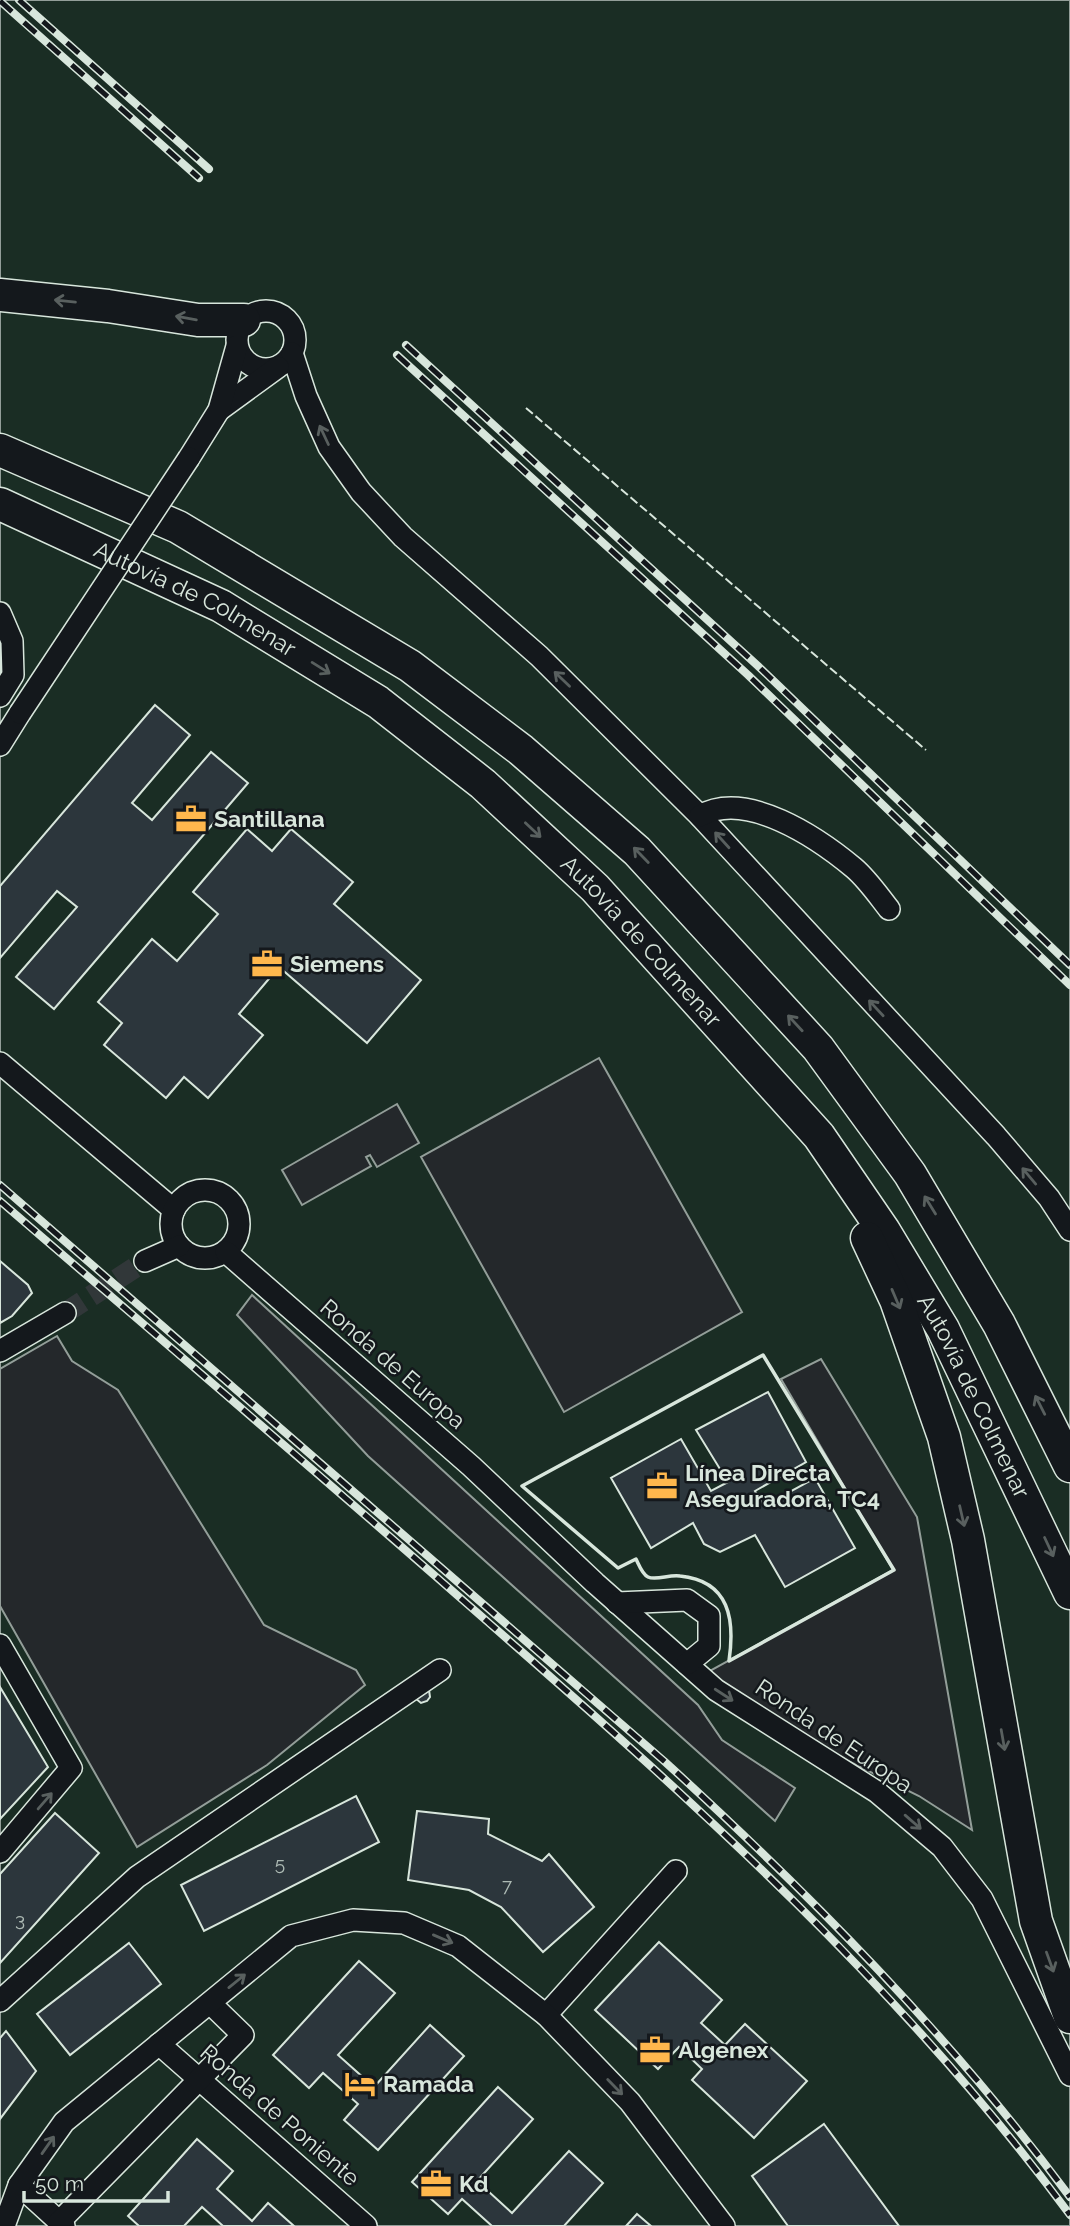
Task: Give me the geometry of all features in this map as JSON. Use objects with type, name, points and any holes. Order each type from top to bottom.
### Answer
[{"type":"highway","points":[[0,295],[108,306],[198,320],[241,333]]},
{"type":"highway","points":[[0,450],[178,527],[410,666],[521,750],[637,851],[818,1048],[910,1174],[999,1324],[1070,1466]]},
{"type":"highway","name":"Autovía de Colmenar","points":[[0,504],[221,606],[378,702],[483,783],[596,888],[819,1136],[884,1231],[943,1329],[1070,1592]]},
{"type":"highway","points":[[762,1071],[805,1144],[867,1238],[896,1300],[920,1362],[944,1437],[968,1541],[1036,1921],[1070,2017]]},
{"type":"street","points":[[0,745],[219,410],[241,333],[259,311],[281,314],[295,332],[285,360],[219,410]]},
{"type":"street","points":[[241,333],[248,363],[268,369],[285,360]]},
{"type":"street","points":[[285,360],[306,396],[329,447],[361,492],[403,537],[539,656],[700,816],[996,1136],[1049,1198],[1070,1230]]},
{"type":"street","points":[[0,612],[12,641],[13,675],[0,696]]},
{"type":"street","points":[[700,816],[719,807],[755,810],[796,828],[855,869],[889,909]]},
{"type":"street","points":[[0,1063],[174,1210]]},
{"type":"street","points":[[211,1190],[222,1194],[238,1211],[240,1222],[234,1244],[226,1252],[206,1259],[186,1253],[179,1246],[171,1229],[174,1210],[189,1194],[211,1190]]},
{"type":"street","points":[[145,1261],[179,1246]]},
{"type":"street","name":"Ronda de Europa","points":[[226,1252],[471,1466],[617,1603],[716,1690],[877,1792],[942,1847],[982,1899],[1070,2075]]},
{"type":"street","points":[[0,1351],[65,1313]]},
{"type":"street","points":[[646,1628],[664,1599]]},
{"type":"street","points":[[617,1603],[687,1600],[709,1616],[709,1646],[687,1664]]},
{"type":"street","points":[[0,1852],[71,1768],[1,1650]]},
{"type":"street","points":[[0,2001],[136,1877],[440,1670]]},
{"type":"street","points":[[547,2015],[676,1871]]},
{"type":"street","name":"Ronda de Poniente","points":[[4,2226],[19,2185],[64,2122],[292,1936],[353,1920],[404,1923],[458,1946],[547,2015],[630,2102],[724,2226]]},
{"type":"street","points":[[19,2185],[62,2224],[243,2035],[210,2003]]},
{"type":"street","name":"Ronda de Poniente","points":[[159,2044],[366,2226]]},
{"type":"green space","points":[[0,0],[1070,0],[1070,2226],[0,2226]]},
{"type":"shaded area","points":[[599,1058],[742,1312],[564,1412],[421,1157]]},
{"type":"shaded area","points":[[397,1104],[419,1143],[377,1167],[370,1155],[366,1157],[371,1166],[302,1205],[282,1170]]},
{"type":"shaded area","points":[[252,1295],[698,1705],[722,1740],[795,1788],[775,1821],[368,1456],[237,1315]]},
{"type":"shaded area","points":[[57,1336],[72,1361],[118,1390],[264,1625],[356,1670],[365,1685],[267,1765],[137,1847],[0,1606],[0,1369]]},
{"type":"shaded area","points":[[821,1359],[917,1517],[972,1830],[919,1796],[838,1756],[706,1673],[893,1570],[781,1379]]},
{"type":"building","points":[[0,639],[3,670],[0,676]]},
{"type":"building","points":[[155,705],[190,735],[132,803],[152,820],[211,752],[248,783],[54,1009],[16,977],[77,907],[57,891],[0,958],[0,886]]},
{"type":"building","name":"Siemens","points":[[247,829],[272,851],[291,829],[353,882],[334,904],[421,980],[367,1043],[279,967],[239,1014],[263,1035],[208,1098],[184,1077],[166,1098],[104,1045],[122,1023],[98,1002],[152,939],[177,961],[218,914],[193,892]]},
{"type":"building","points":[[0,1261],[28,1285],[32,1293],[12,1316],[0,1323]]},
{"type":"building","name":"Línea Directa Aseguradora, TC4","points":[[768,1392],[806,1462],[755,1491],[764,1506],[815,1478],[855,1548],[785,1587],[755,1535],[720,1552],[704,1544],[693,1523],[651,1548],[611,1478],[681,1439],[711,1491],[728,1482],[696,1430]]},
{"type":"building","points":[[0,1687],[48,1767],[0,1819]]},
{"type":"building","points":[[429,1690],[430,1697],[427,1701],[421,1703],[415,1698]]},
{"type":"building","points":[[356,1796],[379,1842],[204,1931],[181,1885]]},
{"type":"building","points":[[417,1811],[489,1819],[488,1834],[542,1861],[549,1854],[594,1907],[543,1952],[501,1907],[469,1890],[408,1880]]},
{"type":"building","points":[[55,1813],[99,1853],[0,1963],[0,1874]]},
{"type":"building","points":[[659,1942],[722,2000],[701,2023],[725,2045],[745,2024],[807,2081],[754,2138],[692,2080],[702,2069],[679,2047],[658,2069],[595,2010]]},
{"type":"building","points":[[129,1943],[161,1984],[70,2055],[37,2014]]},
{"type":"building","points":[[359,1961],[395,1993],[338,2055],[374,2087],[430,2025],[464,2056],[378,2150],[344,2120],[358,2104],[323,2073],[309,2088],[273,2055]]},
{"type":"building","points":[[6,2031],[36,2071],[0,2119],[0,2038]]},
{"type":"building","points":[[498,2087],[533,2119],[477,2181],[512,2213],[569,2151],[603,2183],[564,2226],[492,2226],[462,2199],[448,2214],[412,2182]]},
{"type":"building","points":[[824,2124],[899,2226],[788,2226],[752,2176]]},
{"type":"building","points":[[197,2139],[233,2171],[217,2189],[252,2221],[268,2203],[294,2226],[223,2226],[202,2207],[184,2226],[139,2226],[128,2216]]},
{"type":"building","points":[[637,2214],[651,2226],[626,2226]]},
{"type":"tunnel","points":[[65,1313],[145,1261]]},
{"type":"railway","points":[[19,0],[209,169]]},
{"type":"railway","points":[[0,1],[199,178]]},
{"type":"railway","points":[[406,345],[758,666],[1070,965]]},
{"type":"railway","points":[[397,355],[748,675],[1070,985]]},
{"type":"railway","points":[[0,1185],[664,1761],[773,1863],[878,1969],[928,2024],[977,2080],[1070,2197]]},
{"type":"railway","points":[[0,1201],[489,1623],[721,1831],[869,1977],[939,2053],[1006,2132],[1070,2215]]},
{"type":"fence","points":[[526,408],[926,750]]},
{"type":"wall","points":[[763,1355],[894,1570],[729,1661],[731,1631],[726,1605],[710,1586],[697,1579],[680,1576],[648,1577],[642,1572],[636,1559],[618,1568],[522,1486],[763,1355]]},
{"type":"place","name":"Santillana","points":[[191,819]]},
{"type":"place","name":"Siemens","points":[[267,964]]},
{"type":"place","name":"Línea Directa Aseguradora, TC4","points":[[662,1486]]},
{"type":"place","name":"Algenex","points":[[655,2050]]},
{"type":"place","name":"Ramada","points":[[360,2084]]},
{"type":"place","name":"Kd","points":[[436,2184]]}]
